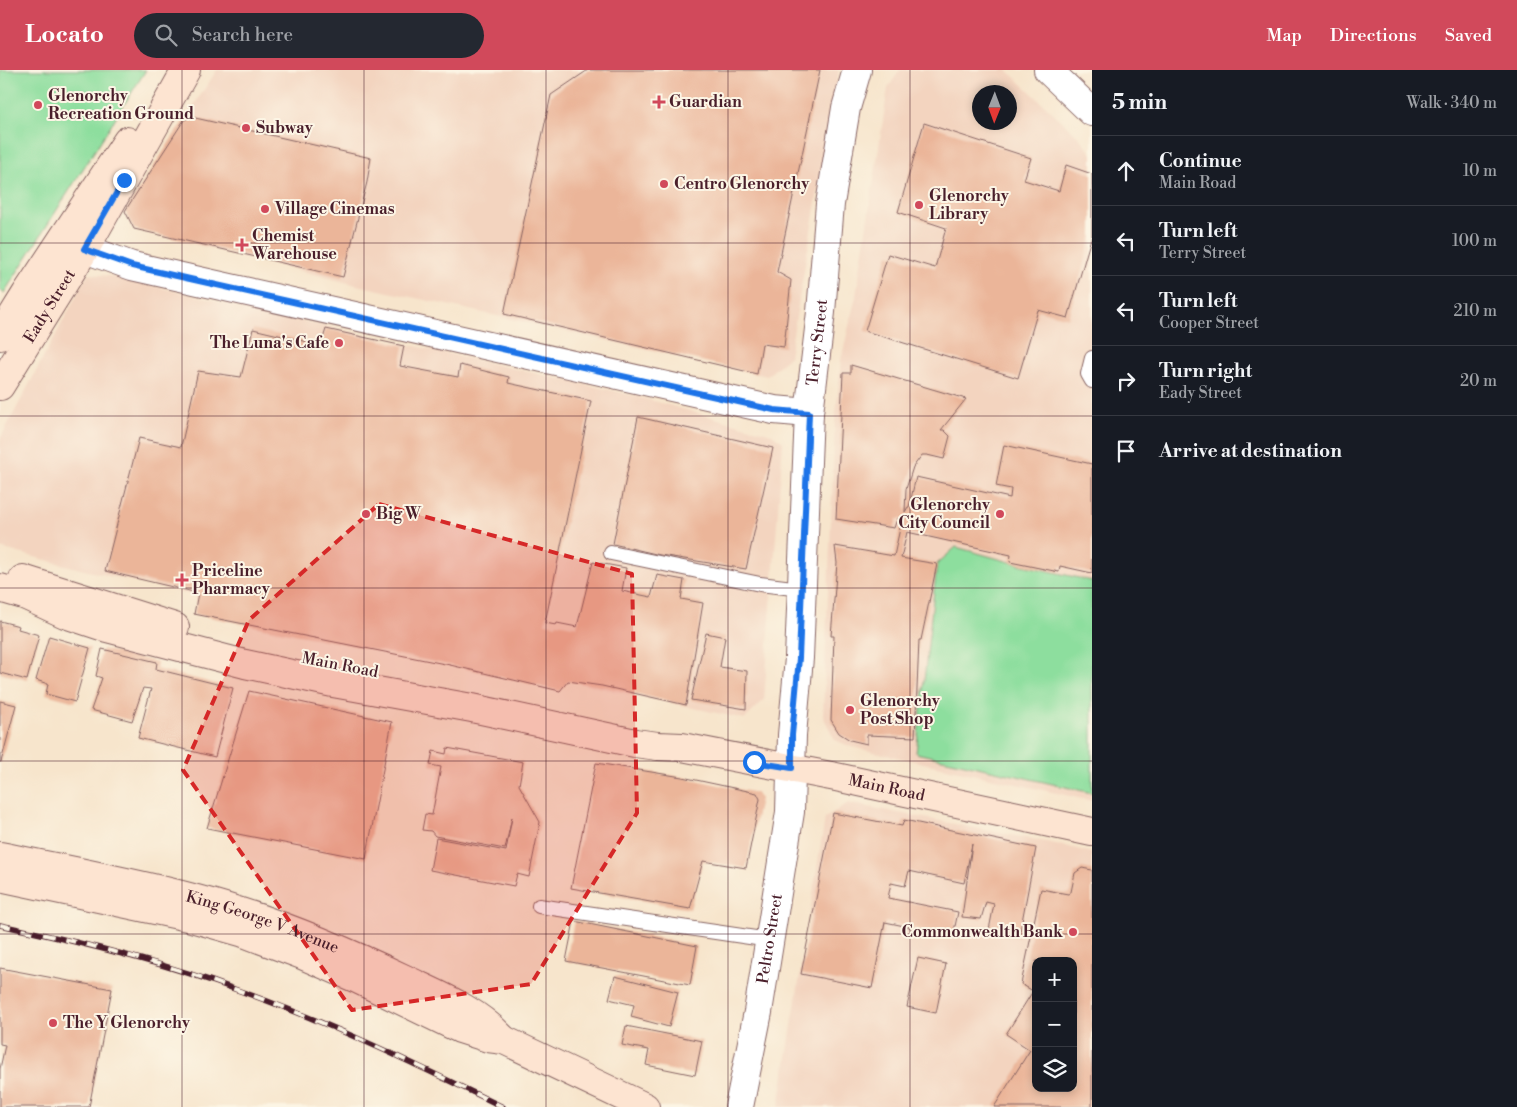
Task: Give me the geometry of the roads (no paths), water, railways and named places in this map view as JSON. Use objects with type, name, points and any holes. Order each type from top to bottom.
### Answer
[{"type":"main road","name":"Eady Street","points":[[0,386],[84,249],[185,70]]},
{"type":"main road","name":"Eady Street","points":[[0,336],[127,141],[185,70]]},
{"type":"main road","name":"Main Road","points":[[0,572],[58,589],[161,624],[249,647],[337,666],[475,691],[602,720],[652,732],[682,747]]},
{"type":"main road","name":"Main Road","points":[[0,588],[39,601],[65,614],[107,628],[245,664],[472,708],[634,743],[682,747],[792,768],[1092,832]]},
{"type":"main road","points":[[0,599],[65,614]]},
{"type":"main road","name":"King George V Avenue","points":[[0,856],[194,898],[309,936],[367,960],[470,1012],[488,1024],[504,1040]]},
{"type":"main road","name":"King George V Avenue","points":[[0,877],[188,917],[241,932],[302,955],[357,979],[460,1029],[488,1038],[504,1040],[645,1107]]},
{"type":"street","name":"Terry Street","points":[[792,768],[809,413],[822,312],[830,204],[846,108],[857,70]]},
{"type":"street","points":[[1048,70],[1091,107]]},
{"type":"street","points":[[84,249],[132,266],[251,294],[774,410],[809,413]]},
{"type":"street","name":"Peltro Street","points":[[739,1107],[770,940],[790,812],[792,768]]},
{"type":"lane","points":[[1092,358],[1088,374],[1092,381]]},
{"type":"lane","points":[[611,553],[760,584],[801,589]]},
{"type":"lane","points":[[539,906],[770,940]]},
{"type":"railway","points":[[0,925],[61,938],[181,971],[274,1003],[406,1060],[503,1107]]},
{"type":"place","name":"Guardian","points":[[659,102]]},
{"type":"place","name":"Glenorchy Recreation Ground","points":[[38,105]]},
{"type":"place","name":"Subway","points":[[246,128]]},
{"type":"place","name":"Centro Glenorchy","points":[[664,184]]},
{"type":"place","name":"Glenorchy Library","points":[[919,205]]},
{"type":"place","name":"Village Cinemas","points":[[265,209]]},
{"type":"place","name":"Chemist Warehouse","points":[[242,245]]},
{"type":"place","name":"The Luna's Cafe","points":[[339,343]]},
{"type":"place","name":"Big W","points":[[366,514]]},
{"type":"place","name":"Glenorchy City Council","points":[[1000,514]]},
{"type":"place","name":"Priceline Pharmacy","points":[[182,580]]},
{"type":"place","name":"Glenorchy Post Shop","points":[[850,710]]},
{"type":"place","name":"Commonwealth Bank","points":[[1073,932]]},
{"type":"place","name":"The Y Glenorchy","points":[[53,1023]]}]
